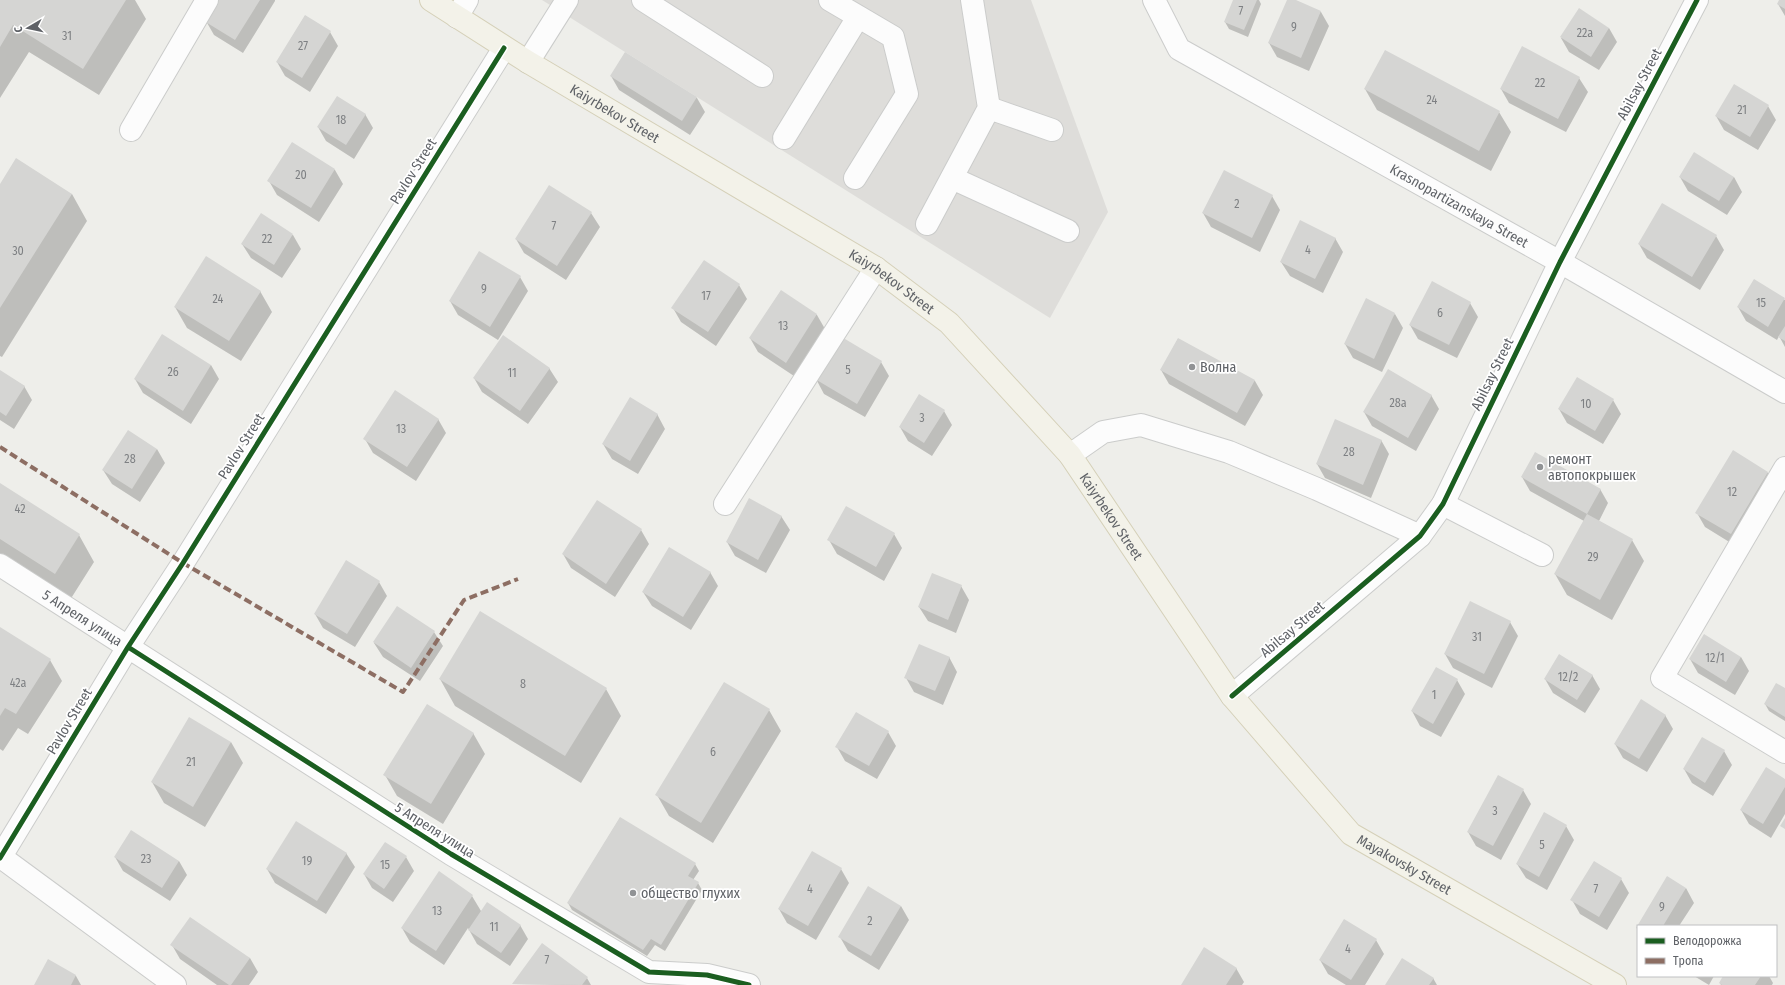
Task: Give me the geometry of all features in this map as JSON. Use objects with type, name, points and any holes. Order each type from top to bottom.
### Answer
[{"type":"main road","name":"Kaiyrbekov Street","points":[[431,0],[462,9],[504,48],[876,268],[949,323],[1070,455],[1232,696]]},
{"type":"main road","name":"Mayakovsky Street","points":[[1232,696],[1351,834],[1615,985]]},
{"type":"street","points":[[131,130],[207,0]]},
{"type":"street","points":[[528,62],[567,0]]},
{"type":"street","points":[[643,0],[762,76]]},
{"type":"street","points":[[830,0],[893,37],[907,94],[855,178]]},
{"type":"street","points":[[926,224],[989,108],[972,0]]},
{"type":"street","name":"Krasnopartizanskaya Street","points":[[1154,0],[1179,49],[1560,262],[1785,392]]},
{"type":"street","name":"Abilsay Street","points":[[1232,696],[1420,536],[1443,504],[1560,262],[1697,0]]},
{"type":"street","points":[[784,138],[858,17]]},
{"type":"street","name":"Pavlov Street","points":[[0,858],[128,647],[183,562],[504,48]]},
{"type":"street","points":[[989,108],[1052,130]]},
{"type":"street","points":[[952,178],[1068,232]]},
{"type":"street","points":[[725,504],[876,268]]},
{"type":"street","points":[[1070,455],[1103,432],[1141,425],[1229,452],[1317,489],[1420,536]]},
{"type":"street","points":[[1785,468],[1662,678],[1785,752]]},
{"type":"street","points":[[1443,504],[1542,555]]},
{"type":"street","name":"5 Апреля улица","points":[[0,565],[451,854],[649,972],[707,975],[749,985]]},
{"type":"street","points":[[0,858],[175,985]]},
{"type":"shaded area","points":[[542,0],[1031,0],[1108,212],[1050,318]]},
{"type":"building","points":[[0,0],[126,0],[83,69],[13,25],[0,47]]},
{"type":"building","points":[[217,0],[260,0],[235,40],[204,21]]},
{"type":"building","points":[[1233,0],[1257,0],[1244,30],[1224,22]]},
{"type":"building","points":[[1287,0],[1296,0],[1321,11],[1301,58],[1268,43]]},
{"type":"building","points":[[1779,0],[1785,0],[1785,9],[1777,4]]},
{"type":"building","points":[[1579,8],[1609,28],[1591,57],[1560,37]]},
{"type":"building","points":[[305,15],[331,31],[302,78],[276,62]]},
{"type":"building","points":[[1522,46],[1580,77],[1558,119],[1500,89]]},
{"type":"building","points":[[1385,50],[1500,111],[1479,151],[1364,89]]},
{"type":"building","points":[[625,52],[697,97],[682,121],[610,76]]},
{"type":"building","points":[[1734,84],[1769,105],[1750,137],[1715,116]]},
{"type":"building","points":[[337,96],[366,114],[346,145],[317,127]]},
{"type":"building","points":[[292,142],[335,169],[311,208],[267,181]]},
{"type":"building","points":[[1694,152],[1734,177],[1719,201],[1679,177]]},
{"type":"building","points":[[16,158],[72,194],[0,308],[0,184]]},
{"type":"building","points":[[1224,170],[1273,195],[1252,238],[1202,213]]},
{"type":"building","points":[[549,185],[592,212],[557,266],[515,239]]},
{"type":"building","points":[[1662,203],[1717,235],[1692,277],[1638,244]]},
{"type":"building","points":[[261,213],[293,234],[274,265],[241,244]]},
{"type":"building","points":[[1300,220],[1336,238],[1315,279],[1280,262]]},
{"type":"building","points":[[479,251],[521,276],[490,327],[449,301]]},
{"type":"building","points":[[206,256],[261,291],[229,341],[174,307]]},
{"type":"building","points":[[704,260],[740,284],[708,332],[671,308]]},
{"type":"building","points":[[1754,279],[1785,298],[1768,327],[1737,307]]},
{"type":"building","points":[[1432,281],[1471,302],[1449,345],[1409,325]]},
{"type":"building","points":[[781,290],[817,314],[786,363],[749,338]]},
{"type":"building","points":[[1366,298],[1395,313],[1374,359],[1344,344]]},
{"type":"building","points":[[1785,326],[1785,341],[1778,337]]},
{"type":"building","points":[[162,334],[211,365],[183,411],[134,379]]},
{"type":"building","points":[[503,335],[550,368],[520,411],[473,378]]},
{"type":"building","points":[[840,336],[882,361],[857,404],[815,379]]},
{"type":"building","points":[[1178,338],[1255,380],[1237,413],[1160,370]]},
{"type":"building","points":[[1388,369],[1432,395],[1408,438],[1363,412]]},
{"type":"building","points":[[0,370],[25,386],[6,416],[0,412]]},
{"type":"building","points":[[1577,377],[1614,399],[1595,431],[1558,409]]},
{"type":"building","points":[[395,390],[439,419],[407,467],[363,439]]},
{"type":"building","points":[[919,394],[945,410],[924,443],[899,427]]},
{"type":"building","points":[[630,397],[658,414],[630,461],[602,444]]},
{"type":"building","points":[[1335,419],[1382,440],[1363,485],[1316,464]]},
{"type":"building","points":[[128,430],[157,449],[132,489],[102,470]]},
{"type":"building","points":[[1733,450],[1768,472],[1731,534],[1695,513]]},
{"type":"building","points":[[1535,452],[1601,489],[1587,514],[1521,477]]},
{"type":"building","points":[[0,483],[80,534],[55,574],[0,539]]},
{"type":"building","points":[[749,498],[782,516],[758,560],[726,542]]},
{"type":"building","points":[[597,500],[642,529],[606,584],[562,554]]},
{"type":"building","points":[[846,506],[895,533],[876,567],[827,540]]},
{"type":"building","points":[[1587,514],[1633,539],[1600,600],[1554,574]]},
{"type":"building","points":[[669,547],[711,572],[683,617],[642,592]]},
{"type":"building","points":[[346,560],[380,581],[347,634],[314,614]]},
{"type":"building","points":[[932,573],[962,585],[948,620],[918,607]]},
{"type":"building","points":[[1470,601],[1511,621],[1484,674],[1444,654]]},
{"type":"building","points":[[397,606],[435,631],[411,668],[373,642]]},
{"type":"building","points":[[480,611],[607,688],[565,756],[439,679]]},
{"type":"building","points":[[0,627],[51,659],[16,714],[5,708],[0,716]]},
{"type":"building","points":[[1704,634],[1741,657],[1726,682],[1689,659]]},
{"type":"building","points":[[919,644],[950,657],[935,691],[904,678]]},
{"type":"building","points":[[1559,654],[1593,675],[1577,700],[1544,679]]},
{"type":"building","points":[[1436,667],[1458,679],[1433,724],[1411,711]]},
{"type":"building","points":[[724,682],[770,709],[701,823],[655,795]]},
{"type":"building","points":[[1776,683],[1785,688],[1785,717],[1764,704]]},
{"type":"building","points":[[1641,699],[1666,715],[1639,759],[1614,744]]},
{"type":"building","points":[[427,704],[474,733],[431,804],[383,775]]},
{"type":"building","points":[[856,712],[889,731],[869,766],[835,747]]},
{"type":"building","points":[[189,717],[231,742],[193,807],[151,782]]},
{"type":"building","points":[[1702,737],[1725,750],[1705,783],[1683,769]]},
{"type":"building","points":[[1766,767],[1785,779],[1785,787],[1763,824],[1740,810]]},
{"type":"building","points":[[1498,775],[1524,789],[1493,846],[1467,832]]},
{"type":"building","points":[[1544,812],[1567,825],[1539,877],[1516,864]]},
{"type":"building","name":"общество глухих","points":[[620,817],[696,863],[688,876],[699,882],[661,945],[651,939],[643,950],[567,903]]},
{"type":"building","points":[[1785,818],[1785,829],[1780,826]]},
{"type":"building","points":[[296,821],[347,853],[317,901],[266,869]]},
{"type":"building","points":[[131,830],[179,861],[162,888],[114,857]]},
{"type":"building","points":[[385,842],[407,856],[384,889],[363,874]]},
{"type":"building","points":[[812,851],[842,868],[808,926],[778,909]]},
{"type":"building","points":[[1594,861],[1622,878],[1599,917],[1570,900]]},
{"type":"building","points":[[439,871],[473,895],[436,951],[401,928]]},
{"type":"building","points":[[1667,876],[1686,888],[1664,925],[1638,925]]},
{"type":"building","points":[[868,886],[901,906],[871,956],[838,937]]},
{"type":"building","points":[[487,902],[521,925],[501,953],[468,930]]},
{"type":"building","points":[[190,917],[250,958],[231,985],[170,945]]},
{"type":"building","points":[[1344,919],[1377,939],[1351,980],[1319,960]]},
{"type":"building","points":[[542,943],[588,977],[582,985],[512,984]]},
{"type":"building","points":[[1204,947],[1237,968],[1226,985],[1181,985]]},
{"type":"building","points":[[1402,958],[1434,978],[1429,985],[1385,985]]},
{"type":"building","points":[[48,959],[76,975],[71,985],[34,985]]},
{"type":"building","points":[[1722,977],[1760,977],[1755,985],[1722,985],[1719,983]]},
{"type":"marked path","points":[[0,447],[183,563],[403,692],[464,600],[518,579]]},
{"type":"cycle path","points":[[1232,696],[1420,536],[1443,504],[1560,262],[1697,0]]},
{"type":"cycle path","points":[[0,858],[128,647],[183,563],[504,48]]},
{"type":"cycle path","points":[[128,647],[451,854],[649,972],[707,975],[749,985]]},
{"type":"place","name":"Волна","points":[[1192,367]]},
{"type":"place","name":"ремонт автопокрышек","points":[[1540,467]]},
{"type":"place","name":"общество глухих","points":[[633,893]]}]
